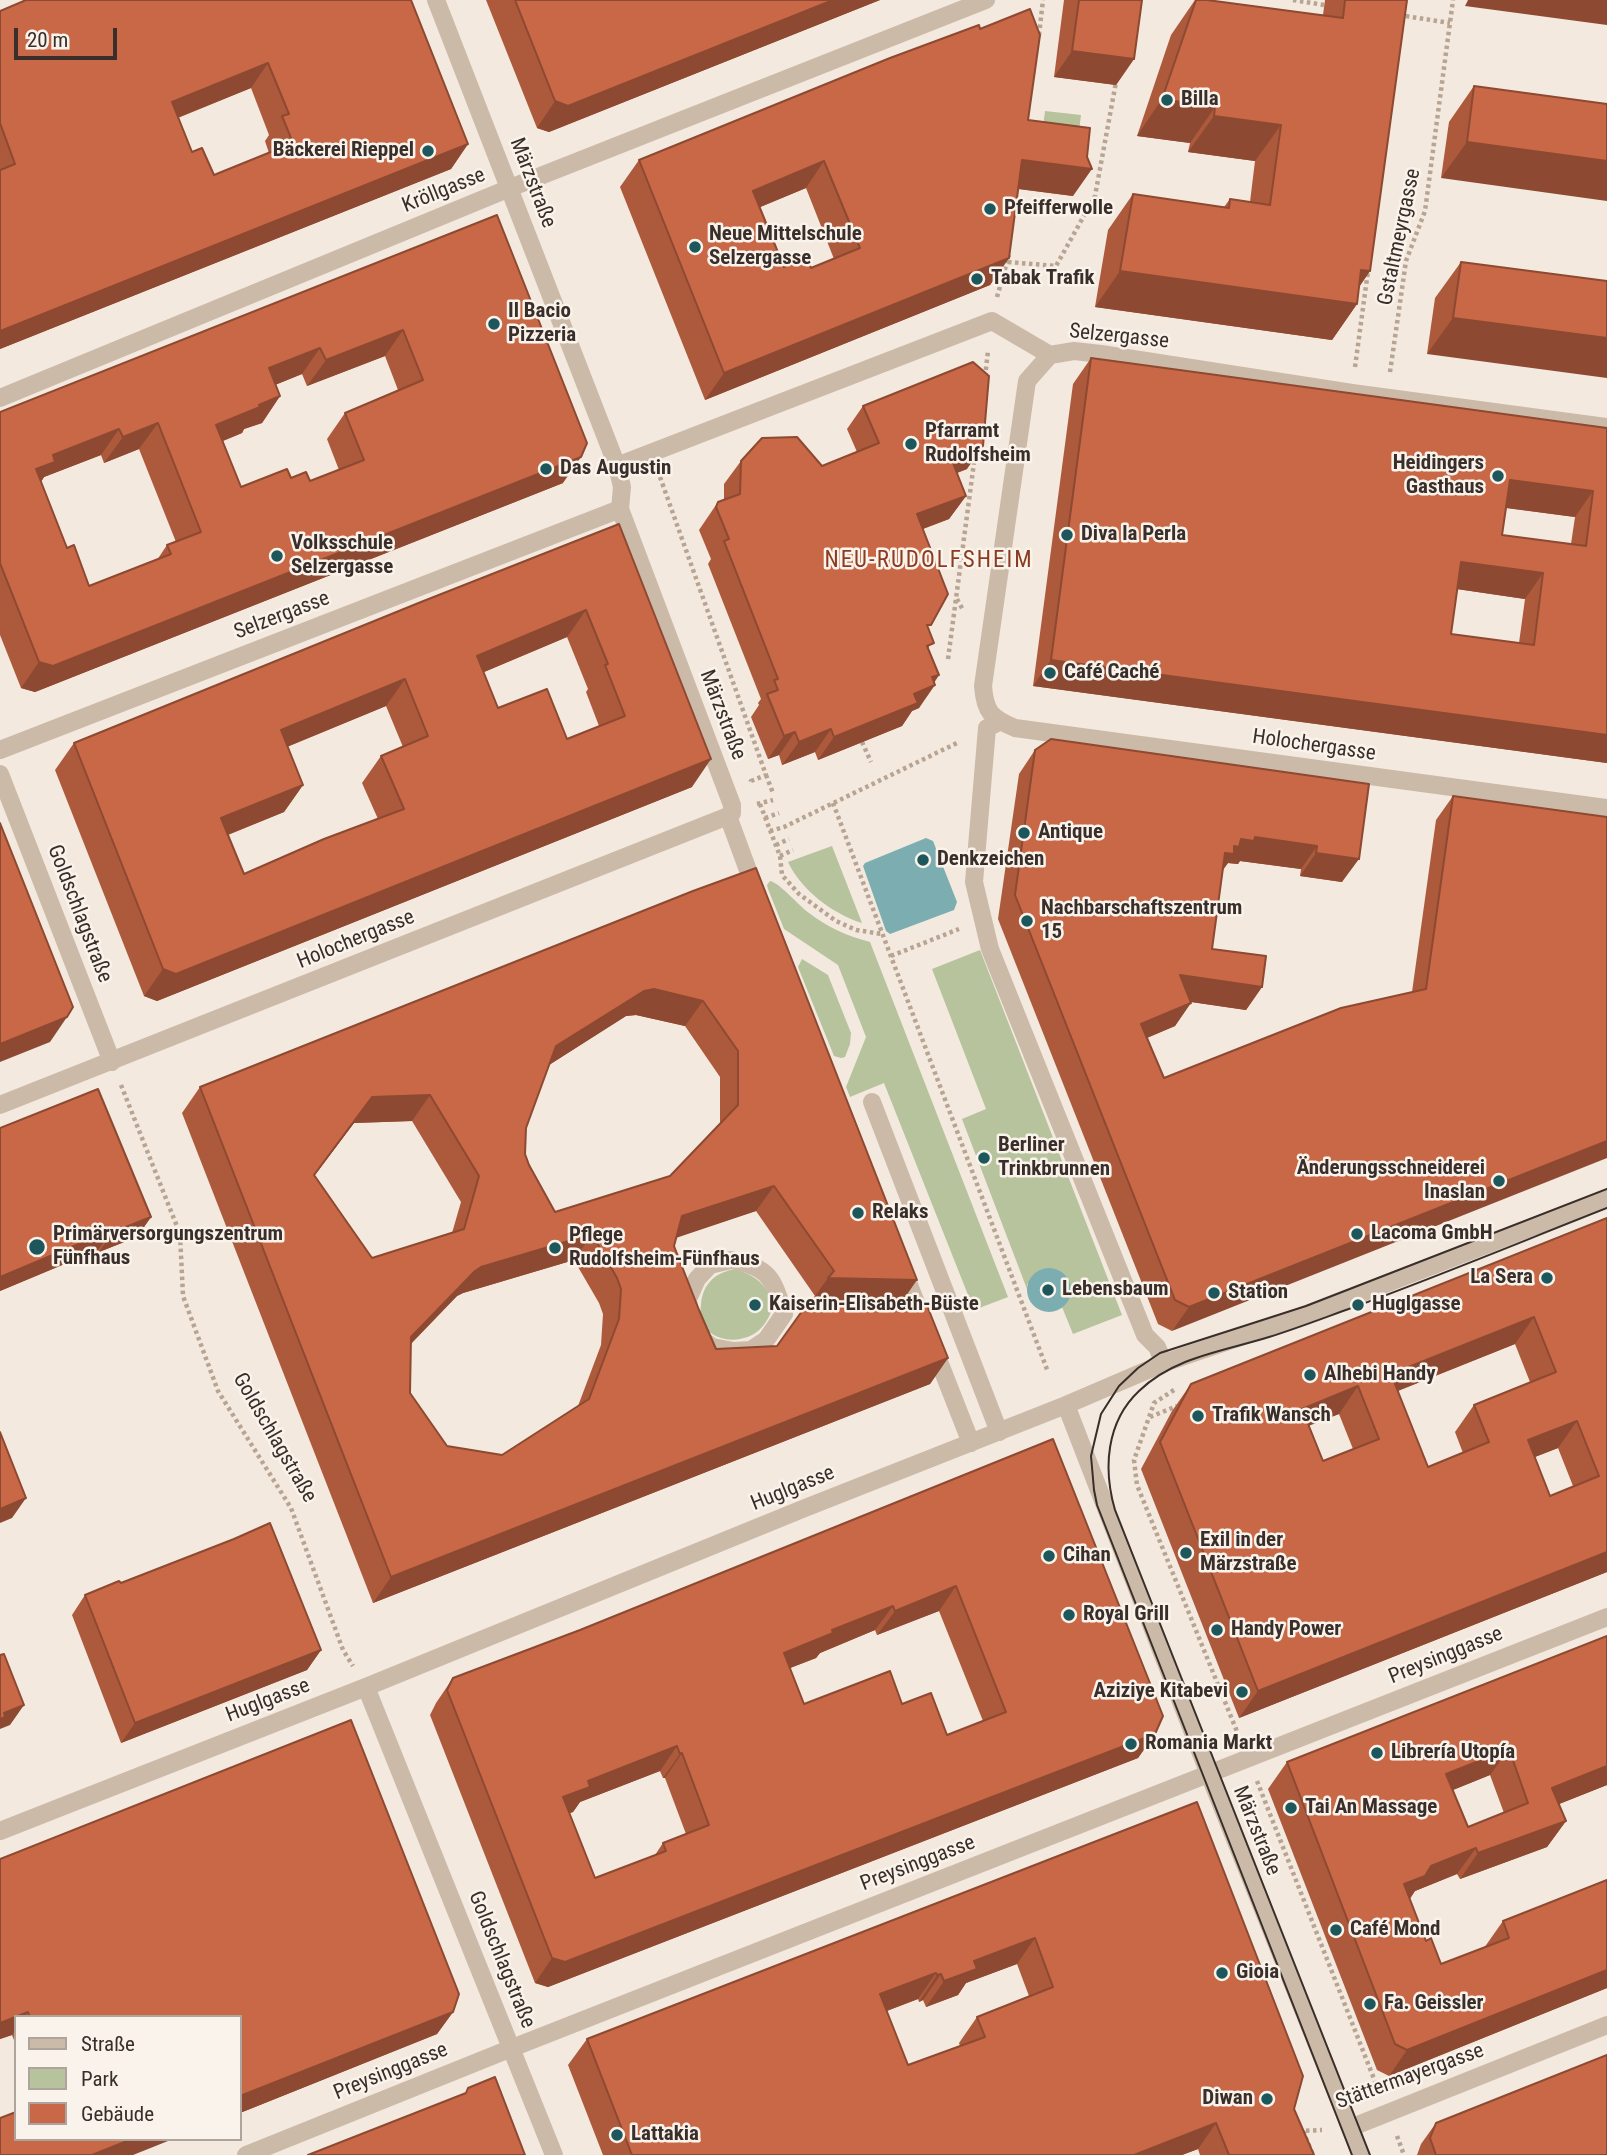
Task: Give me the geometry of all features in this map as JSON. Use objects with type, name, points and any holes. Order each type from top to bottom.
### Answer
[{"type":"street","name":"Märzstraße","points":[[436,0],[617,466],[622,487],[620,509],[732,805],[732,813],[728,817],[760,902]]},
{"type":"street","name":"Kröllgasse","points":[[0,398],[510,188],[986,0]]},
{"type":"street","name":"Selzergasse","points":[[992,321],[1051,355],[1074,351],[1101,354],[1352,393],[1607,427]]},
{"type":"street","points":[[617,466],[992,321]]},
{"type":"street","points":[[1051,355],[1027,382],[983,686],[984,706],[1000,726],[974,882],[990,949],[1145,1335],[1157,1347],[1164,1363]]},
{"type":"street","name":"Selzergasse","points":[[0,750],[620,509]]},
{"type":"street","name":"Holochergasse","points":[[1000,726],[1607,808]]},
{"type":"street","name":"Goldschlagstraße","points":[[0,774],[112,1062]]},
{"type":"street","name":"Holochergasse","points":[[0,1105],[728,817]]},
{"type":"street","points":[[872,1102],[999,1432]]},
{"type":"street","name":"Huglgasse","points":[[0,1831],[366,1687],[1164,1363],[1302,1316],[1607,1198]]},
{"type":"street","points":[[898,1254],[971,1443]]},
{"type":"street","points":[[731,1260],[752,1264],[768,1276],[793,1315],[751,1350],[712,1348],[691,1331],[688,1299],[697,1279],[710,1265],[731,1260]]},
{"type":"street","points":[[900,1318],[922,1318]]},
{"type":"street","name":"Märzstraße","points":[[1066,1405],[1361,2155]]},
{"type":"street","name":"Preysinggasse","points":[[246,2155],[1607,1617]]},
{"type":"street","name":"Goldschlagstraße","points":[[366,1687],[554,2155]]},
{"type":"street","name":"Stättermayergasse","points":[[1350,2128],[1607,2025]]},
{"type":"path","points":[[1038,41],[1043,0]]},
{"type":"path","points":[[1293,0],[1324,5]]},
{"type":"path","name":"Gstaltmeyrgasse","points":[[1386,397],[1406,261],[1425,211],[1453,0]]},
{"type":"path","points":[[1393,14],[1450,23]]},
{"type":"path","points":[[1008,262],[1056,266],[1095,196],[1118,74]]},
{"type":"path","points":[[999,288],[1010,250]]},
{"type":"path","points":[[1352,393],[1369,267]]},
{"type":"path","points":[[985,377],[992,321]]},
{"type":"path","points":[[948,659],[976,446]]},
{"type":"path","points":[[651,453],[773,793]]},
{"type":"path","points":[[956,598],[964,610]]},
{"type":"path","points":[[770,831],[784,827],[1000,726]]},
{"type":"path","points":[[862,742],[871,762]]},
{"type":"path","points":[[766,775],[751,781],[780,856],[782,874],[799,894],[836,921],[856,930],[883,934]]},
{"type":"path","points":[[760,804],[773,800]]},
{"type":"path","points":[[833,803],[1048,1372]]},
{"type":"path","points":[[765,818],[779,813]]},
{"type":"path","points":[[776,845],[789,839]]},
{"type":"path","points":[[780,856],[793,850]]},
{"type":"path","points":[[891,956],[983,920]]},
{"type":"path","name":"Goldschlagstraße","points":[[112,1062],[180,1234],[183,1296],[218,1391],[290,1508],[343,1650],[366,1687]]},
{"type":"path","points":[[1149,1417],[1187,1402]]},
{"type":"path","name":"Stättermayergasse","points":[[1289,2131],[1350,2128]]},
{"type":"path","points":[[1298,2139],[1303,2131]]},
{"type":"path","points":[[1303,2131],[1313,2155]]},
{"type":"green space","points":[[1045,111],[1081,115],[1076,155],[1040,151]]},
{"type":"green space","points":[[832,846],[862,923],[840,914],[819,900],[801,882],[788,862]]},
{"type":"green space","points":[[770,881],[823,923],[870,942],[1008,1297],[974,1310],[884,1083],[850,1097],[846,1087],[866,1037],[838,965],[784,929],[768,889]]},
{"type":"green space","points":[[980,950],[1122,1315],[1073,1334],[1062,1307],[1068,1300],[1027,1284],[1027,1289],[962,1119],[986,1109],[932,969]]},
{"type":"green space","points":[[802,959],[828,975],[851,1033],[845,1057],[834,1056],[798,967]]},
{"type":"green space","points":[[736,1269],[750,1275],[765,1287],[773,1308],[756,1333],[732,1340],[709,1332],[700,1313],[704,1291],[711,1280]]},
{"type":"water","points":[[926,838],[933,841],[957,902],[954,910],[890,934],[886,931],[863,866]]},
{"type":"water","points":[[1049,1268],[1064,1275],[1071,1290],[1064,1305],[1049,1312],[1034,1305],[1027,1290],[1034,1275]]},
{"type":"building","points":[[26,0],[411,0],[468,144],[0,331],[0,170],[15,164],[0,123],[0,11]],"holes":[[[268,63],[289,114],[282,116],[293,143],[214,175],[202,148],[192,152],[172,102]]]},
{"type":"building","points":[[515,0],[833,0],[568,106],[555,101]]},
{"type":"building","points":[[1079,0],[1142,0],[1134,59],[1072,51]]},
{"type":"building","points":[[1196,0],[1343,18],[1345,0],[1407,0],[1370,271],[1361,270],[1357,304],[1120,271],[1133,194],[1229,208],[1230,199],[1270,205],[1281,125],[1214,116],[1215,107],[1162,99]]},
{"type":"building","points":[[1030,9],[1040,35],[1028,120],[1090,128],[1087,157],[1092,169],[1022,160],[1009,258],[724,373],[639,160],[890,58],[979,25],[980,29]],"holes":[[[824,161],[860,248],[811,268],[807,257],[784,267],[753,191]]]},
{"type":"building","points":[[1474,86],[1607,104],[1607,161],[1467,142]]},
{"type":"building","points":[[497,215],[587,443],[581,457],[53,666],[39,662],[0,563],[0,412]],"holes":[[[403,330],[423,380],[345,413],[364,460],[310,481],[306,472],[291,478],[287,469],[241,487],[216,425],[280,396],[269,368],[320,348],[326,360]],[[158,423],[201,532],[167,545],[171,554],[89,586],[74,545],[67,548],[36,469],[55,462],[53,455],[119,429],[123,437]]]},
{"type":"building","points":[[1461,262],[1607,281],[1607,338],[1453,318]]},
{"type":"building","points":[[1091,358],[1607,428],[1607,735],[1051,660]],"holes":[[[1510,480],[1593,491],[1586,546],[1502,535]],[[1461,562],[1543,573],[1534,645],[1451,634]]]},
{"type":"building","points":[[973,362],[989,376],[983,446],[951,458],[966,496],[917,514],[948,594],[931,625],[927,625],[934,643],[927,646],[939,675],[932,677],[935,685],[914,694],[918,703],[834,737],[831,729],[799,742],[795,732],[784,736],[767,694],[778,690],[774,680],[778,679],[724,541],[729,539],[716,507],[718,502],[740,494],[741,461],[762,438],[797,437],[822,466],[879,443],[863,406]]},
{"type":"building","points":[[619,524],[711,759],[176,974],[163,969],[74,743]],"holes":[[[586,610],[625,716],[567,739],[547,689],[498,708],[477,656]],[[405,679],[428,736],[381,756],[404,809],[324,839],[244,874],[221,818],[303,785],[281,730]]]},
{"type":"building","points":[[1051,739],[1369,784],[1359,859],[1316,853],[1317,846],[1255,837],[1254,841],[1241,839],[1239,847],[1234,846],[1234,854],[1225,853],[1212,949],[1266,956],[1262,987],[1180,975],[1191,1003],[1141,1024],[1164,1078],[1341,1008],[1426,989],[1453,796],[1607,817],[1607,1141],[1189,1307],[1175,1300],[1015,895],[1035,750]]},
{"type":"building","points":[[0,823],[73,1007],[67,1017],[0,1044]]},
{"type":"building","name":"Pflege Rudolfsheim-Fünfhaus","points":[[756,868],[917,1280],[828,1278],[834,1271],[774,1186],[682,1216],[674,1246],[716,1349],[777,1346],[810,1300],[926,1303],[948,1358],[391,1577],[200,1087]],"holes":[[[654,989],[703,1001],[738,1051],[738,1105],[670,1176],[555,1212],[525,1154],[526,1128],[556,1046],[644,991]],[[430,1095],[479,1176],[464,1229],[372,1258],[314,1175],[372,1097]],[[592,1234],[621,1289],[619,1319],[589,1399],[502,1455],[447,1446],[410,1393],[411,1337],[481,1267]]]},
{"type":"building","points":[[98,1089],[151,1217],[113,1232],[112,1230],[0,1277],[0,1128]]},
{"type":"building","points":[[1607,1218],[1607,1552],[1258,1691],[1160,1442],[1191,1384]],"holes":[[[1534,1317],[1556,1372],[1474,1405],[1489,1442],[1428,1467],[1391,1374]],[[1358,1386],[1379,1439],[1323,1461],[1302,1409]],[[1577,1421],[1599,1476],[1550,1496],[1528,1440]]]},
{"type":"building","points":[[0,1432],[26,1498],[0,1509]]},
{"type":"building","points":[[1053,1439],[1163,1716],[1155,1734],[565,1962],[552,1958],[447,1690],[453,1678],[580,1630]],"holes":[[[956,1586],[1006,1712],[947,1735],[931,1693],[902,1704],[890,1671],[804,1704],[784,1653],[833,1633],[832,1630],[893,1606],[895,1611]],[[677,1746],[709,1825],[663,1843],[666,1851],[595,1878],[563,1797],[590,1787],[588,1781]]]},
{"type":"building","points":[[270,1523],[321,1650],[135,1723],[85,1595]]},
{"type":"building","points":[[1607,1636],[1607,1766],[1552,1788],[1566,1821],[1478,1853],[1476,1848],[1431,1866],[1425,1876],[1404,1884],[1426,1941],[1431,1938],[1441,1964],[1509,1938],[1503,1921],[1607,1880],[1607,1970],[1407,2050],[1395,2044],[1287,1762]],"holes":[[[1509,1749],[1528,1803],[1468,1827],[1446,1774]]]},
{"type":"building","points":[[4,1654],[24,1705],[4,1713],[5,1717],[0,1719],[0,1655]]},
{"type":"building","points":[[351,1720],[459,1994],[453,2012],[242,2095],[242,2015],[29,2015],[28,2012],[14,2015],[14,2018],[0,2023],[0,1859]]},
{"type":"building","points":[[1197,1802],[1303,2076],[1294,2109],[1314,2155],[1229,2155],[1216,2123],[1134,2155],[632,2155],[587,2039]],"holes":[[[1035,1938],[1053,1987],[977,2017],[985,2037],[908,2065],[880,1994],[936,1973],[941,1974],[944,1981],[977,1969],[974,1961]]]},
{"type":"building","points":[[1607,2055],[1607,2155],[1436,2155],[1430,2138],[1436,2123]]},
{"type":"building","points":[[495,2077],[525,2155],[308,2155],[466,2093],[468,2088]]},
{"type":"building","points":[[14,2113],[14,2141],[127,2141],[92,2155],[0,2155],[0,2118]]},
{"type":"tram line","points":[[1352,2155],[1097,1505],[1091,1456],[1101,1414],[1119,1386],[1138,1368],[1160,1353],[1306,1306],[1607,1189]]},
{"type":"tram line","points":[[1370,2155],[1115,1510],[1109,1478],[1110,1447],[1114,1431],[1128,1403],[1153,1379],[1168,1370],[1217,1351],[1280,1334],[1354,1307],[1607,1208]]},
{"type":"place","name":"Billa","points":[[1167,100]]},
{"type":"place","name":"Bäckerei Rieppel","points":[[428,151]]},
{"type":"place","name":"Pfeifferwolle","points":[[990,209]]},
{"type":"place","name":"Neue Mittelschule Selzergasse","points":[[695,247]]},
{"type":"place","name":"Tabak Trafik","points":[[977,279]]},
{"type":"place","name":"Il Bacio Pizzeria","points":[[494,324]]},
{"type":"place","name":"Pfarramt Rudolfsheim","points":[[911,444]]},
{"type":"place","name":"Das Augustin","points":[[546,469]]},
{"type":"place","name":"Heidingers Gasthaus","points":[[1498,476]]},
{"type":"place","name":"Diva la Perla","points":[[1067,535]]},
{"type":"place","name":"Volksschule Selzergasse","points":[[277,556]]},
{"type":"place","name":"Café Caché","points":[[1050,673]]},
{"type":"place","name":"Antique","points":[[1024,833]]},
{"type":"place","name":"Denkzeichen","points":[[923,860]]},
{"type":"place","name":"Nachbarschaftszentrum 15","points":[[1027,921]]},
{"type":"place","name":"Berliner Trinkbrunnen","points":[[984,1158]]},
{"type":"place","name":"Änderungsschneiderei Inaslan","points":[[1499,1181]]},
{"type":"place","name":"Relaks","points":[[858,1213]]},
{"type":"place","name":"Lacoma GmbH","points":[[1357,1234]]},
{"type":"place","name":"Primärversorgungszentrum Fünfhaus","points":[[37,1247]]},
{"type":"place","name":"Pflege Rudolfsheim-Fünfhaus","points":[[555,1248]]},
{"type":"place","name":"La Sera","points":[[1547,1278]]},
{"type":"place","name":"Lebensbaum","points":[[1048,1290]]},
{"type":"place","name":"Station","points":[[1214,1293]]},
{"type":"place","name":"Kaiserin-Elisabeth-Büste","points":[[755,1305]]},
{"type":"place","name":"Huglgasse","points":[[1358,1305]]},
{"type":"place","name":"Alhebi Handy","points":[[1310,1375]]},
{"type":"place","name":"Trafik Wansch","points":[[1198,1416]]},
{"type":"place","name":"Exil in der Märzstraße","points":[[1186,1553]]},
{"type":"place","name":"Cihan","points":[[1049,1556]]},
{"type":"place","name":"Royal Grill","points":[[1069,1615]]},
{"type":"place","name":"Handy Power","points":[[1217,1630]]},
{"type":"place","name":"Aziziye Kitabevi","points":[[1242,1692]]},
{"type":"place","name":"Romania Markt","points":[[1131,1744]]},
{"type":"place","name":"Librería Utopía","points":[[1377,1753]]},
{"type":"place","name":"Tai An Massage","points":[[1291,1808]]},
{"type":"place","name":"Café Mond","points":[[1336,1930]]},
{"type":"place","name":"Gioia","points":[[1222,1973]]},
{"type":"place","name":"Fa. Geissler","points":[[1370,2004]]},
{"type":"place","name":"Diwan","points":[[1267,2099]]},
{"type":"place","name":"Lattakia","points":[[617,2135]]},
{"type":"district","name":"NEU-RUDOLFSHEIM","points":[[929,561]]}]
